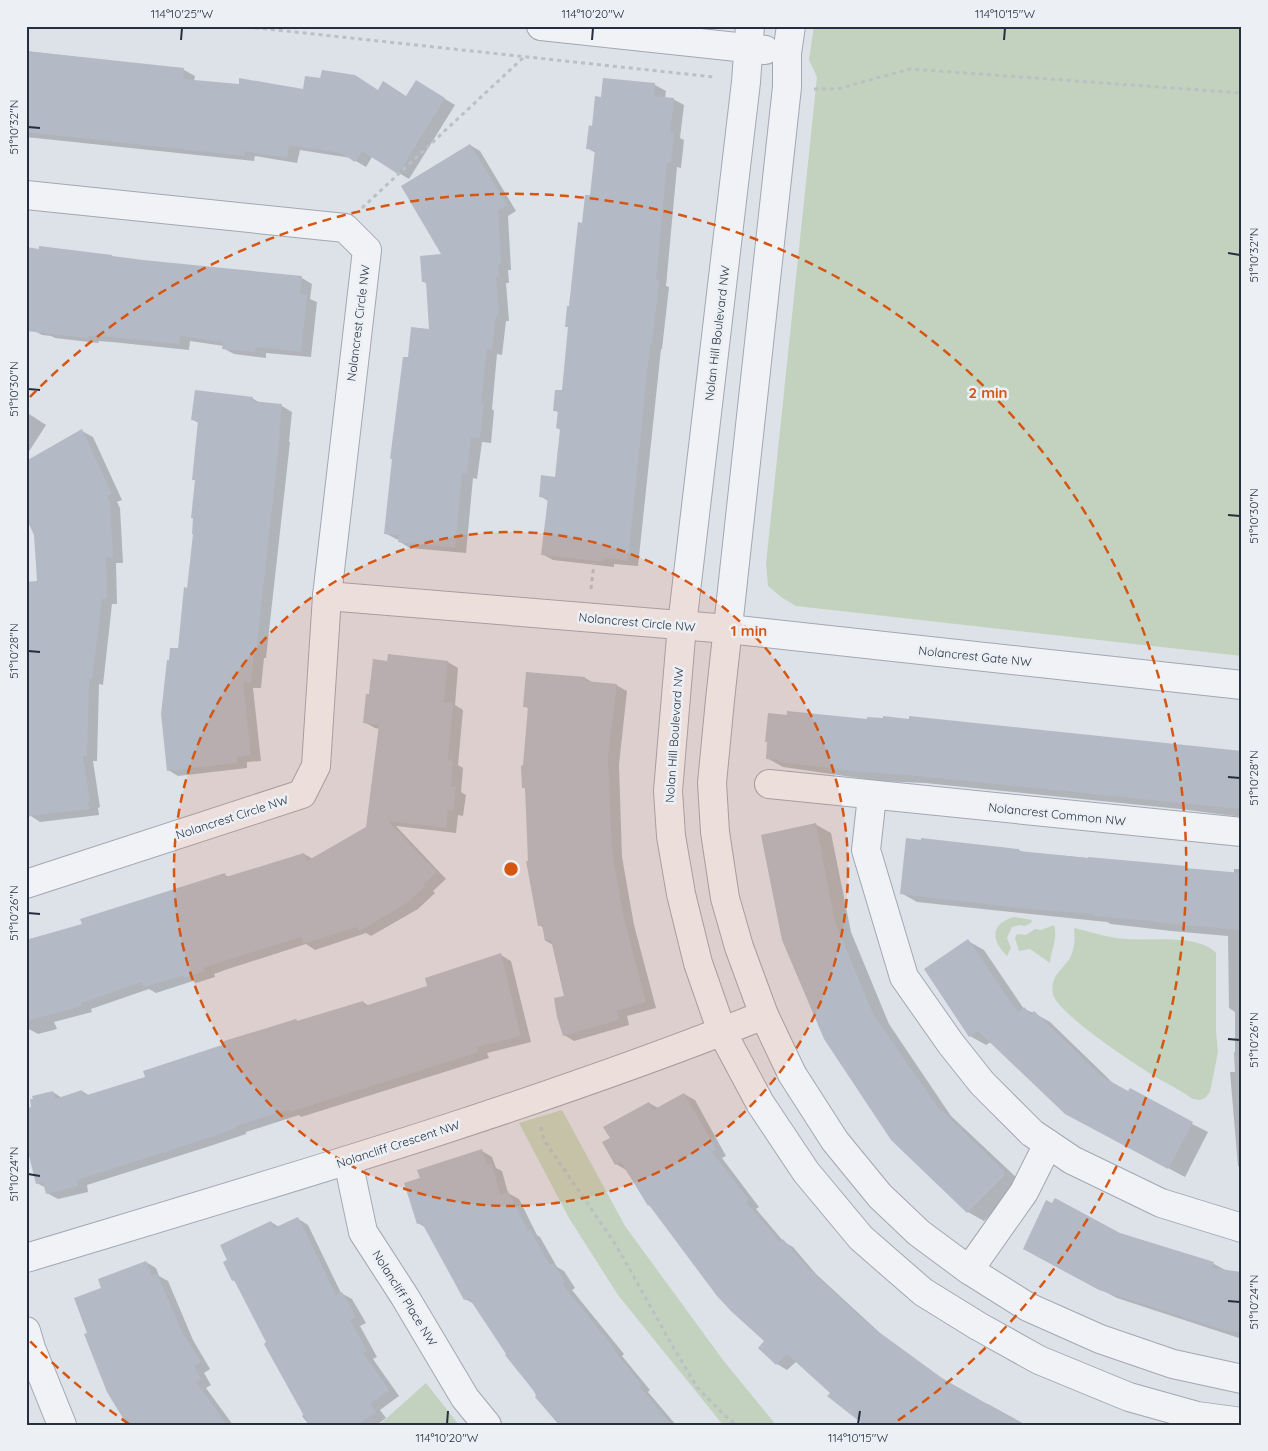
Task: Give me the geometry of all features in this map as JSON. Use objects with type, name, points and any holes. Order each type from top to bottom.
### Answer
[{"type":"street","points":[[541,26],[789,39]]},
{"type":"street","name":"Nolan Hill Boulevard NW","points":[[749,37],[706,627],[715,832],[725,898],[739,947],[764,1015],[792,1074],[835,1141],[880,1196],[919,1233],[969,1270],[1028,1306],[1100,1339],[1173,1364],[1242,1379]]},
{"type":"street","name":"Nolan Hill Boulevard NW","points":[[789,39],[787,87],[706,627],[668,791],[671,836],[681,894],[698,963],[722,1032],[760,1103],[806,1172],[861,1238],[923,1292],[978,1326],[1039,1360],[1129,1397],[1197,1416],[1242,1422]]},
{"type":"street","points":[[26,194],[345,228]]},
{"type":"street","name":"Nolancrest Circle NW","points":[[26,884],[302,794],[316,766],[327,596],[367,250],[345,228]]},
{"type":"street","name":"Nolancrest Circle NW","points":[[327,596],[706,627]]},
{"type":"street","name":"Nolancrest Gate NW","points":[[706,627],[1242,685]]},
{"type":"street","name":"Nolancrest Common NW","points":[[769,784],[872,796],[1242,832]]},
{"type":"street","points":[[872,796],[866,850],[904,977],[982,1084],[1032,1133],[1072,1160],[1162,1203],[1242,1228]]},
{"type":"street","name":"Nolancliff Crescent NW","points":[[26,1258],[348,1161],[632,1066],[764,1015]]},
{"type":"street","points":[[969,1270],[1024,1192],[1048,1144]]},
{"type":"street","name":"Nolancliff Place NW","points":[[348,1161],[364,1232],[465,1398],[487,1425]]},
{"type":"street","points":[[26,1331],[62,1425]]},
{"type":"path","points":[[239,26],[714,77]]},
{"type":"path","points":[[345,228],[368,202],[525,56]]},
{"type":"path","points":[[811,90],[837,89],[910,69],[1242,93]]},
{"type":"path","points":[[591,589],[594,563]]},
{"type":"path","points":[[534,1099],[544,1140],[616,1245],[697,1387],[724,1415],[737,1425]]},
{"type":"green space","points":[[814,26],[1242,26],[1242,656],[796,606],[768,586],[766,564],[817,77],[809,60]]},
{"type":"green space","points":[[1014,917],[1032,920],[1031,923],[1025,926],[1012,927],[1007,938],[1011,948],[1007,956],[998,944],[996,933],[997,928],[1001,924]]},
{"type":"green space","points":[[1054,925],[1055,939],[1050,963],[1030,949],[1019,951],[1015,938],[1017,934],[1026,935],[1035,929],[1041,930]]},
{"type":"green space","points":[[1074,928],[1120,938],[1187,941],[1208,947],[1216,953],[1216,1031],[1218,1052],[1210,1092],[1205,1098],[1200,1100],[1193,1099],[1146,1071],[1092,1033],[1057,1002],[1053,994],[1053,982],[1072,954]]},
{"type":"green space","points":[[562,1110],[625,1226],[723,1360],[776,1425],[723,1425],[618,1295],[569,1218],[519,1123]]},
{"type":"green space","points":[[426,1383],[459,1425],[379,1425]]},
{"type":"building","points":[[26,51],[184,68],[183,79],[239,84],[239,78],[303,89],[305,76],[320,78],[322,70],[355,75],[378,90],[383,81],[406,96],[416,80],[445,98],[398,174],[362,151],[355,162],[341,153],[289,145],[287,158],[244,151],[244,156],[26,132]]},
{"type":"building","points":[[603,78],[655,83],[654,96],[674,98],[670,132],[674,133],[671,162],[667,162],[656,280],[659,280],[652,344],[650,344],[628,561],[604,558],[604,562],[541,555],[548,498],[539,497],[541,475],[555,477],[560,429],[556,428],[558,411],[553,411],[555,390],[562,390],[568,327],[565,327],[567,306],[569,306],[578,222],[582,223],[585,195],[590,195],[595,150],[586,149],[589,125],[592,126],[595,96],[601,97]]},
{"type":"building","points":[[470,144],[507,205],[498,210],[501,264],[498,264],[499,277],[496,277],[499,315],[496,316],[492,350],[487,349],[481,403],[484,403],[480,438],[471,437],[467,474],[462,473],[455,548],[398,542],[399,535],[384,534],[392,459],[390,459],[403,357],[408,357],[411,327],[429,329],[426,282],[422,282],[420,256],[441,254],[401,186]]},
{"type":"building","points":[[39,246],[143,260],[302,276],[300,294],[307,295],[301,352],[256,347],[255,352],[222,349],[223,342],[180,336],[179,344],[101,336],[88,336],[88,338],[26,331],[26,247],[39,249]]},
{"type":"building","points":[[195,390],[253,397],[252,401],[282,404],[280,435],[256,653],[254,653],[251,683],[243,682],[251,755],[237,757],[237,763],[167,771],[161,714],[170,648],[178,648],[184,587],[187,588],[193,534],[193,518],[191,518],[195,480],[192,480],[198,421],[191,420]]},
{"type":"building","points":[[82,429],[112,494],[107,496],[110,501],[113,557],[106,558],[107,599],[102,599],[92,679],[89,679],[87,756],[83,756],[90,802],[88,802],[89,809],[29,816],[28,810],[26,810],[26,582],[37,581],[34,535],[26,518],[26,461]]},
{"type":"building","points":[[388,654],[448,661],[444,702],[453,703],[448,760],[453,761],[451,787],[456,787],[453,811],[448,810],[446,828],[388,821],[437,872],[423,885],[425,886],[407,903],[360,931],[357,927],[303,944],[301,937],[218,963],[204,968],[205,971],[184,978],[184,975],[144,987],[142,982],[81,1003],[82,1006],[26,1021],[26,940],[82,924],[80,919],[225,873],[226,877],[304,853],[307,861],[366,827],[379,725],[363,723],[366,694],[369,694],[373,659],[387,661]]},
{"type":"building","points":[[526,672],[585,677],[585,681],[617,684],[608,758],[612,850],[624,919],[646,1002],[617,1011],[619,1020],[563,1036],[554,998],[564,996],[551,940],[545,941],[542,925],[538,926],[526,861],[528,861],[525,788],[522,788],[521,766],[523,765],[528,707],[523,707]]},
{"type":"building","points":[[787,711],[867,719],[867,717],[883,718],[883,716],[909,719],[909,716],[1242,751],[1242,807],[1239,809],[908,775],[862,772],[766,759],[767,742],[765,742],[768,713],[787,715]]},
{"type":"building","points":[[816,823],[835,922],[873,1014],[936,1105],[1005,1172],[1003,1173],[1005,1175],[967,1213],[891,1140],[824,1039],[782,940],[761,835]]},
{"type":"building","points":[[906,838],[921,840],[921,838],[1019,849],[1019,851],[1242,873],[1242,930],[1094,916],[1094,914],[1028,909],[900,894]]},
{"type":"building","points":[[968,939],[1018,1013],[1024,1007],[1031,1014],[1034,1011],[1101,1076],[1128,1091],[1130,1088],[1193,1122],[1168,1169],[1065,1114],[978,1031],[969,1037],[924,969]]},
{"type":"building","points":[[501,953],[521,1036],[477,1047],[479,1052],[290,1112],[289,1109],[236,1126],[236,1128],[196,1142],[77,1180],[78,1186],[46,1194],[43,1182],[36,1184],[26,1144],[26,1108],[31,1107],[30,1099],[33,1099],[32,1096],[53,1091],[55,1099],[82,1090],[84,1096],[145,1077],[143,1071],[222,1045],[221,1042],[363,1001],[365,1006],[427,986],[425,978]]},
{"type":"building","points":[[684,1093],[716,1149],[712,1152],[749,1200],[746,1202],[780,1242],[783,1239],[806,1266],[869,1325],[940,1377],[1024,1425],[864,1425],[827,1396],[830,1393],[787,1354],[776,1365],[758,1348],[764,1341],[717,1296],[648,1206],[621,1162],[615,1165],[602,1142],[610,1138],[603,1127],[649,1102],[653,1110]]},
{"type":"building","points":[[482,1149],[487,1165],[491,1163],[501,1195],[508,1191],[528,1231],[530,1230],[550,1265],[553,1263],[565,1282],[562,1284],[614,1348],[641,1384],[639,1386],[672,1425],[559,1425],[535,1397],[536,1395],[533,1390],[505,1355],[469,1298],[464,1300],[422,1223],[417,1224],[404,1183],[420,1178],[417,1170]]},
{"type":"building","points":[[1055,1198],[1120,1233],[1214,1262],[1212,1268],[1242,1272],[1242,1332],[1224,1330],[1099,1290],[1023,1249],[1046,1200],[1052,1203]]},
{"type":"building","points":[[298,1217],[336,1295],[342,1292],[356,1317],[350,1320],[367,1351],[363,1353],[389,1390],[370,1404],[376,1412],[358,1425],[309,1425],[264,1344],[266,1342],[223,1262],[227,1260],[220,1245],[271,1221],[274,1228]]},
{"type":"building","points":[[146,1261],[152,1276],[157,1274],[182,1332],[201,1362],[194,1366],[201,1379],[196,1382],[227,1425],[127,1425],[107,1392],[84,1334],[87,1333],[74,1298],[101,1288],[98,1279]]}]
